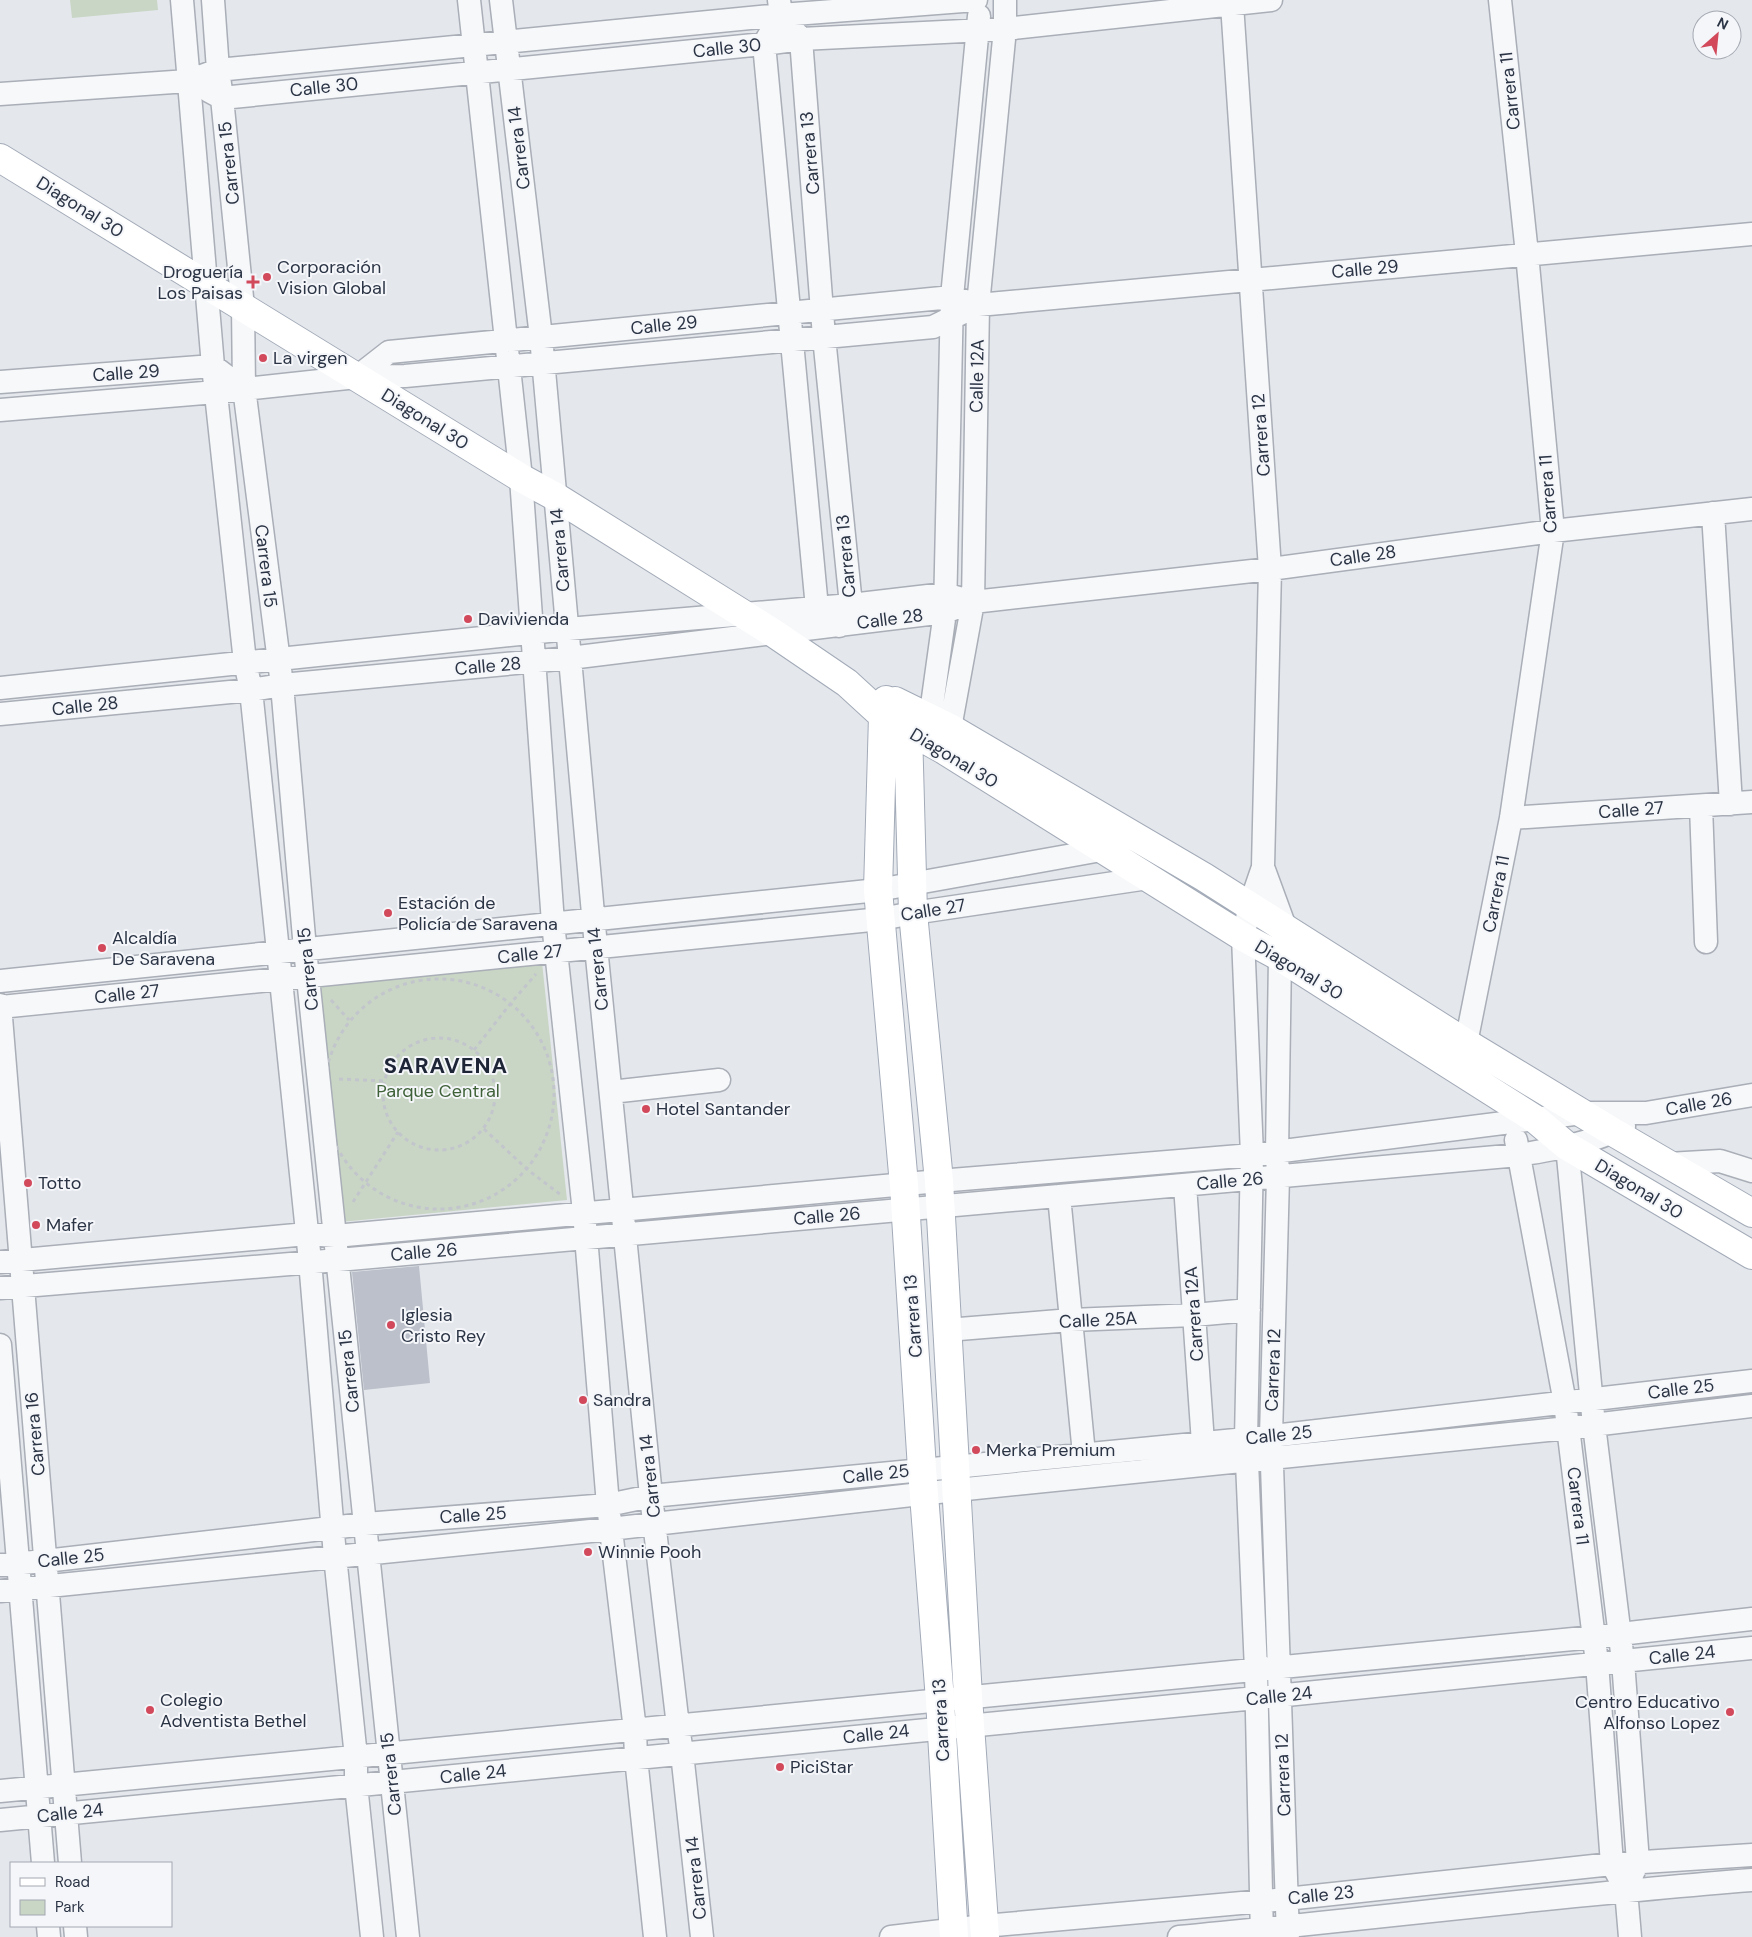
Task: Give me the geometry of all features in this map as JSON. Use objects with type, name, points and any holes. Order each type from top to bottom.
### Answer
[{"type":"main road","name":"Diagonal 30","points":[[0,158],[521,478],[556,497],[775,634],[847,683],[917,724],[1250,905],[1466,1043],[1582,1114],[1752,1213]]},
{"type":"main road","name":"Diagonal 30","points":[[917,724],[1101,850],[1243,937],[1280,956],[1524,1121],[1752,1255]]},
{"type":"main road","name":"Carrera 13","points":[[917,724],[913,912],[939,1194],[968,1698],[985,1931]]},
{"type":"main road","name":"Carrera 13","points":[[917,724],[878,890],[905,1197],[923,1482],[940,1700],[954,1933]]},
{"type":"street","name":"Carrera 15","points":[[182,0],[213,366],[246,662],[251,690],[310,1261],[335,1556],[356,1757],[356,1785],[372,1937]]},
{"type":"street","name":"Carrera 15","points":[[213,0],[218,70],[243,307],[244,388],[282,684],[305,949],[408,1937]]},
{"type":"street","name":"Carrera 14","points":[[469,0],[472,17],[472,45],[507,340],[521,478],[553,923],[584,1212],[610,1529],[635,1730],[636,1758],[655,1937]]},
{"type":"street","name":"Carrera 14","points":[[501,0],[544,362],[596,947],[622,1209],[651,1496],[702,1937]]},
{"type":"street","name":"Calle 30","points":[[0,94],[188,81],[218,70],[505,42],[780,8],[976,0]]},
{"type":"street","name":"Calle 12A","points":[[917,724],[945,603],[951,308],[981,0]]},
{"type":"street","name":"Calle 12A","points":[[917,724],[973,602],[978,305],[1006,29],[1005,0]]},
{"type":"street","name":"Calle 30","points":[[222,98],[801,39],[1006,29],[1231,1],[1271,0]]},
{"type":"street","name":"Carrera 11","points":[[1466,1043],[1511,818],[1553,531],[1527,254],[1500,0]]},
{"type":"street","name":"Carrera 12","points":[[1231,1],[1270,568],[1263,867],[1250,905],[1243,937],[1252,1155],[1246,1439],[1256,1670],[1262,1933]]},
{"type":"street","points":[[780,8],[801,39]]},
{"type":"street","points":[[764,44],[780,8]]},
{"type":"street","name":"Carrera 13","points":[[764,44],[817,608],[839,626],[851,605],[824,337],[801,39]]},
{"type":"street","points":[[188,81],[222,98]]},
{"type":"street","name":"Calle 29","points":[[357,377],[389,352],[822,309],[951,308],[1752,234]]},
{"type":"street","name":"Calle 29","points":[[0,410],[216,392],[357,377],[405,376],[933,327],[951,308]]},
{"type":"street","points":[[213,366],[244,388]]},
{"type":"street","name":"Calle 29","points":[[0,382],[213,366]]},
{"type":"street","name":"Calle 28","points":[[0,688],[568,629],[745,616],[851,605],[973,602],[1270,568],[1553,531],[1752,509]]},
{"type":"street","points":[[1714,513],[1742,803]]},
{"type":"street","name":"Calle 28","points":[[0,714],[251,690],[282,684],[534,662],[775,634],[839,626],[945,603]]},
{"type":"street","name":"Calle 27","points":[[1511,818],[1742,803]]},
{"type":"street","points":[[1701,806],[1706,942]]},
{"type":"street","name":"Calle 27","points":[[0,981],[878,890],[913,882],[1101,850]]},
{"type":"street","name":"Carrera 12","points":[[1263,867],[1285,927],[1280,956],[1278,1177],[1271,1436],[1288,1932]]},
{"type":"street","name":"Calle 27","points":[[0,1006],[881,919],[913,912],[1148,878]]},
{"type":"street","name":"Carrera 16","points":[[0,1006],[10,1261],[23,1286],[70,1862]]},
{"type":"street","points":[[611,1092],[719,1080]]},
{"type":"street","name":"Calle 26","points":[[0,1288],[338,1260],[625,1233],[1582,1114],[1646,1113],[1752,1095]]},
{"type":"street","name":"Calle 26","points":[[939,1194],[1059,1196],[1519,1155],[1567,1146],[1613,1132],[1646,1113]]},
{"type":"street","name":"Carrera 11","points":[[1524,1121],[1519,1155],[1566,1403],[1597,1663],[1612,1864],[1626,1890],[1630,1937]]},
{"type":"street","name":"Carrera 11","points":[[1567,1146],[1591,1400],[1623,1661],[1638,1862],[1626,1890]]},
{"type":"street","points":[[1668,1164],[1720,1161],[1752,1171]]},
{"type":"street","name":"Carrera 12A","points":[[1185,1185],[1203,1443]]},
{"type":"street","points":[[1059,1196],[1084,1454]]},
{"type":"street","name":"Calle 26","points":[[10,1261],[307,1234],[335,1236],[622,1209],[905,1197]]},
{"type":"street","name":"Calle 25A","points":[[947,1330],[1071,1320],[1194,1315],[1249,1310]]},
{"type":"street","name":"Carrera 16","points":[[0,1346],[10,1590],[36,1788],[43,1862]]},
{"type":"street","name":"Calle 25","points":[[10,1590],[610,1529],[955,1478],[1084,1454],[1246,1439],[1752,1381]]},
{"type":"street","name":"Calle 25","points":[[955,1478],[1247,1462],[1568,1428],[1752,1406]]},
{"type":"street","name":"Calle 25","points":[[9,1564],[334,1527],[608,1505],[651,1496],[923,1482]]},
{"type":"street","name":"Calle 24","points":[[0,1791],[1594,1637],[1752,1619]]},
{"type":"street","name":"Calle 24","points":[[0,1820],[1752,1648]]},
{"type":"street","name":"Calle 23","points":[[891,1937],[985,1931],[1612,1864],[1752,1855]]},
{"type":"street","name":"Calle 23","points":[[1179,1937],[1288,1932],[1626,1890],[1752,1880]]},
{"type":"path","points":[[474,1050],[510,1003],[556,951]]},
{"type":"path","points":[[443,978],[473,983],[510,1003],[537,1031],[555,1087],[548,1137],[539,1155],[528,1170],[495,1197],[474,1205],[434,1210],[394,1201],[364,1183],[338,1152],[322,1095],[326,1063],[349,1020],[383,992],[402,984],[443,978]]},
{"type":"path","points":[[442,1038],[454,1040],[474,1050],[484,1062],[494,1092],[491,1119],[484,1129],[464,1146],[436,1150],[416,1146],[403,1138],[392,1124],[383,1091],[384,1082],[396,1058],[414,1043],[442,1038]]},
{"type":"path","points":[[324,1078],[384,1082]]},
{"type":"path","points":[[484,1129],[528,1170],[584,1212]]},
{"type":"path","points":[[351,1206],[398,1132]]},
{"type":"green space","points":[[70,0],[157,0],[158,10],[72,18]]},
{"type":"green space","name":"Parque Central","points":[[542,962],[567,1200],[341,1222],[316,984]]},
{"type":"building","name":"Iglesia Cristo Rey","points":[[419,1266],[430,1383],[364,1390],[352,1272]]},
{"type":"place","name":"Corporación Vision Global","points":[[267,277]]},
{"type":"place","name":"Droguería Los Paisas","points":[[253,282]]},
{"type":"place","name":"La virgen","points":[[263,358]]},
{"type":"place","name":"Davivienda","points":[[468,619]]},
{"type":"place","name":"Estación de Policía de Saravena","points":[[388,913]]},
{"type":"place","name":"Alcaldía De Saravena","points":[[102,948]]},
{"type":"place","name":"Hotel Santander","points":[[646,1109]]},
{"type":"place","name":"Totto","points":[[28,1183]]},
{"type":"place","name":"Mafer","points":[[36,1225]]},
{"type":"place","name":"Iglesia Cristo Rey","points":[[391,1325]]},
{"type":"place","name":"Sandra","points":[[583,1400]]},
{"type":"place","name":"Merka Premium","points":[[976,1450]]},
{"type":"place","name":"Winnie Pooh","points":[[588,1552]]},
{"type":"place","name":"Colegio Adventista Bethel","points":[[150,1710]]},
{"type":"place","name":"Centro Educativo Alfonso Lopez","points":[[1730,1712]]},
{"type":"place","name":"PiciStar","points":[[780,1767]]},
{"type":"district","name":"SARAVENA","points":[[446,1065]]}]
